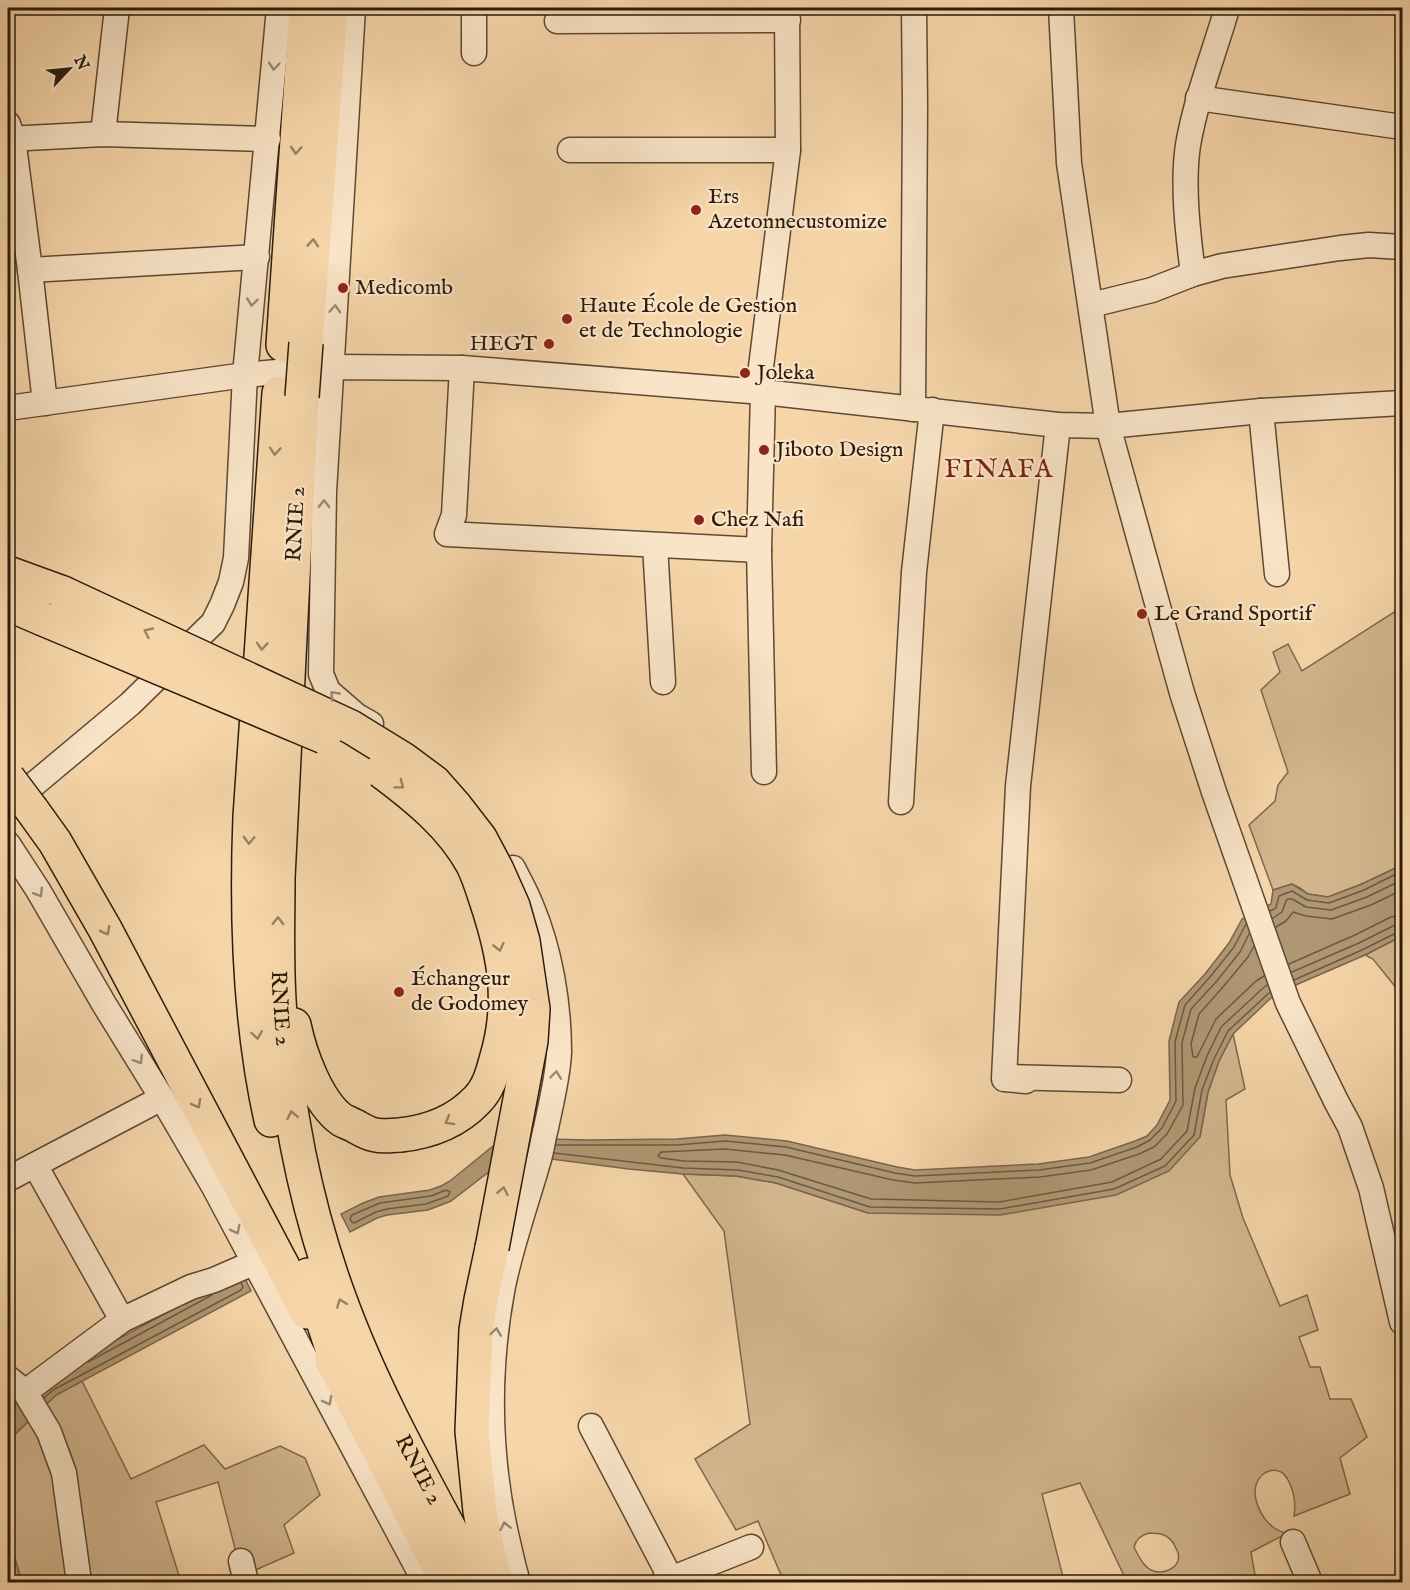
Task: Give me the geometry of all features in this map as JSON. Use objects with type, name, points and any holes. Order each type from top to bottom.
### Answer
[{"type":"highway","name":"RNIE 2","points":[[306,8],[291,395],[278,878],[277,953],[288,1093],[301,1161],[325,1254],[339,1297],[363,1358],[395,1425],[478,1582]]},
{"type":"highway","name":"RNIE 2","points":[[294,344],[331,8]]},
{"type":"highway","name":"RNIE 2","points":[[291,395],[250,817],[248,874],[250,941],[256,1025],[271,1123],[302,1257],[342,1379]]},
{"type":"highway","points":[[8,573],[63,593],[351,727],[403,759],[434,783],[480,838],[497,870],[513,906],[524,941],[533,1009],[531,1041],[476,1330],[472,1431],[480,1511],[496,1582]]},
{"type":"highway","points":[[8,604],[344,747],[410,792],[436,817],[456,838],[473,865],[495,927],[503,963],[506,997],[503,1036],[490,1083],[477,1100],[457,1117],[437,1128],[420,1133],[376,1136],[342,1119],[324,1100],[306,1063],[297,1037],[277,953]]},
{"type":"highway","points":[[8,778],[20,808],[55,842],[105,929],[447,1582]]},
{"type":"street","points":[[103,134],[117,8]]},
{"type":"street","points":[[20,808],[213,623],[231,582],[236,558],[245,375],[279,8]]},
{"type":"street","points":[[353,8],[324,492],[321,674],[328,691],[357,716],[410,746],[438,769],[474,808],[512,866],[531,906],[543,938],[552,976],[559,1053],[554,1093],[540,1157],[503,1285],[493,1352],[492,1448],[498,1497],[514,1570],[519,1582]]},
{"type":"street","points":[[474,8],[474,53]]},
{"type":"street","points":[[901,802],[922,410],[914,8]]},
{"type":"street","points":[[1061,8],[1069,163],[1108,426],[1182,693],[1288,1003],[1350,1126],[1371,1188],[1402,1322]]},
{"type":"street","points":[[1193,274],[1187,226],[1188,146],[1198,98],[1218,39],[1226,12],[1225,8]]},
{"type":"street","points":[[557,21],[788,14],[788,150],[761,391],[759,550],[764,772]]},
{"type":"street","points":[[1198,98],[1402,127]]},
{"type":"street","points":[[45,403],[30,270],[9,134],[103,134],[268,139]]},
{"type":"street","points":[[570,150],[788,150]]},
{"type":"street","points":[[1091,306],[1152,290],[1193,274],[1222,266],[1340,248],[1369,245],[1402,247]]},
{"type":"street","points":[[30,270],[257,256]]},
{"type":"street","points":[[8,408],[245,375],[331,367],[462,368],[761,391],[1058,425],[1108,426],[1261,411],[1402,403]]},
{"type":"street","points":[[462,368],[454,514],[447,534],[759,550]]},
{"type":"street","points":[[1261,411],[1277,574]]},
{"type":"street","points":[[1058,425],[1018,786],[1015,1079],[1119,1080]]},
{"type":"street","points":[[655,545],[663,682]]},
{"type":"street","points":[[8,844],[38,890],[214,1187],[425,1582]]},
{"type":"street","points":[[122,1320],[16,1171],[162,1098]]},
{"type":"street","points":[[79,1582],[64,1473],[49,1432],[16,1385],[122,1320],[191,1287],[214,1281],[253,1263]]},
{"type":"street","points":[[591,1426],[667,1581],[751,1546]]},
{"type":"street","points":[[1293,1542],[1310,1582]]},
{"type":"shaded area","points":[[1402,607],[1402,865],[1328,897],[1308,894],[1292,884],[1273,890],[1249,825],[1275,801],[1278,785],[1288,772],[1261,690],[1280,672],[1273,652],[1288,644],[1302,671]]},
{"type":"shaded area","points":[[1402,936],[1402,995],[1373,959],[1365,955]]},
{"type":"shaded area","points":[[1233,1034],[1245,1089],[1226,1100],[1230,1175],[1243,1218],[1280,1306],[1307,1295],[1318,1330],[1299,1337],[1310,1367],[1320,1367],[1330,1399],[1351,1399],[1367,1437],[1340,1458],[1350,1494],[1294,1516],[1295,1502],[1285,1475],[1271,1470],[1262,1475],[1255,1490],[1259,1508],[1269,1523],[1286,1534],[1251,1552],[1255,1575],[1233,1582],[1127,1582],[1080,1483],[1042,1494],[1063,1577],[1050,1582],[784,1582],[758,1521],[736,1530],[695,1459],[750,1424],[724,1231],[683,1174],[736,1176],[776,1183],[868,1213],[1200,1137],[1208,1092],[1219,1061]],"holes":[[[1149,1533],[1163,1535],[1174,1544],[1178,1552],[1177,1563],[1174,1567],[1155,1572],[1141,1560],[1134,1547],[1141,1536]]]},
{"type":"shaded area","points":[[82,1381],[131,1479],[204,1445],[225,1469],[280,1446],[305,1458],[320,1495],[284,1525],[294,1553],[242,1576],[218,1482],[156,1502],[181,1582],[22,1582],[8,1536],[9,1440],[56,1395]]},
{"type":"water","points":[[1402,865],[1402,936],[1271,998],[1233,1034],[1219,1061],[1208,1092],[1200,1137],[1169,1171],[1116,1195],[1000,1215],[868,1213],[776,1183],[736,1176],[629,1169],[512,1154],[451,1201],[428,1210],[387,1215],[350,1232],[341,1214],[379,1197],[430,1190],[441,1186],[512,1133],[549,1139],[588,1140],[677,1139],[725,1135],[787,1141],[915,1170],[1038,1164],[1089,1157],[1147,1136],[1157,1125],[1170,1100],[1169,1041],[1179,1002],[1229,943],[1242,919],[1271,904],[1273,890],[1292,884],[1308,894],[1328,897]]},
{"type":"water","points":[[242,1272],[251,1291],[56,1395],[9,1440],[8,1445],[8,1411],[44,1379]]},
{"type":"water","points":[[8,1536],[22,1582],[8,1582]]},
{"type":"place","name":"Ers Azetonnecustomize","points":[[696,210]]},
{"type":"place","name":"Medicomb","points":[[343,288]]},
{"type":"place","name":"Haute École de Gestion et de Technologie","points":[[567,319]]},
{"type":"place","name":"HEGT","points":[[549,344]]},
{"type":"place","name":"Joleka","points":[[745,373]]},
{"type":"place","name":"Jiboto Design","points":[[764,450]]},
{"type":"place","name":"Chez Nafi","points":[[699,520]]},
{"type":"place","name":"Le Grand Sportif","points":[[1142,614]]},
{"type":"place","name":"Échangeur de Godomey","points":[[399,992]]},
{"type":"district","name":"FINAFA","points":[[999,469]]}]
